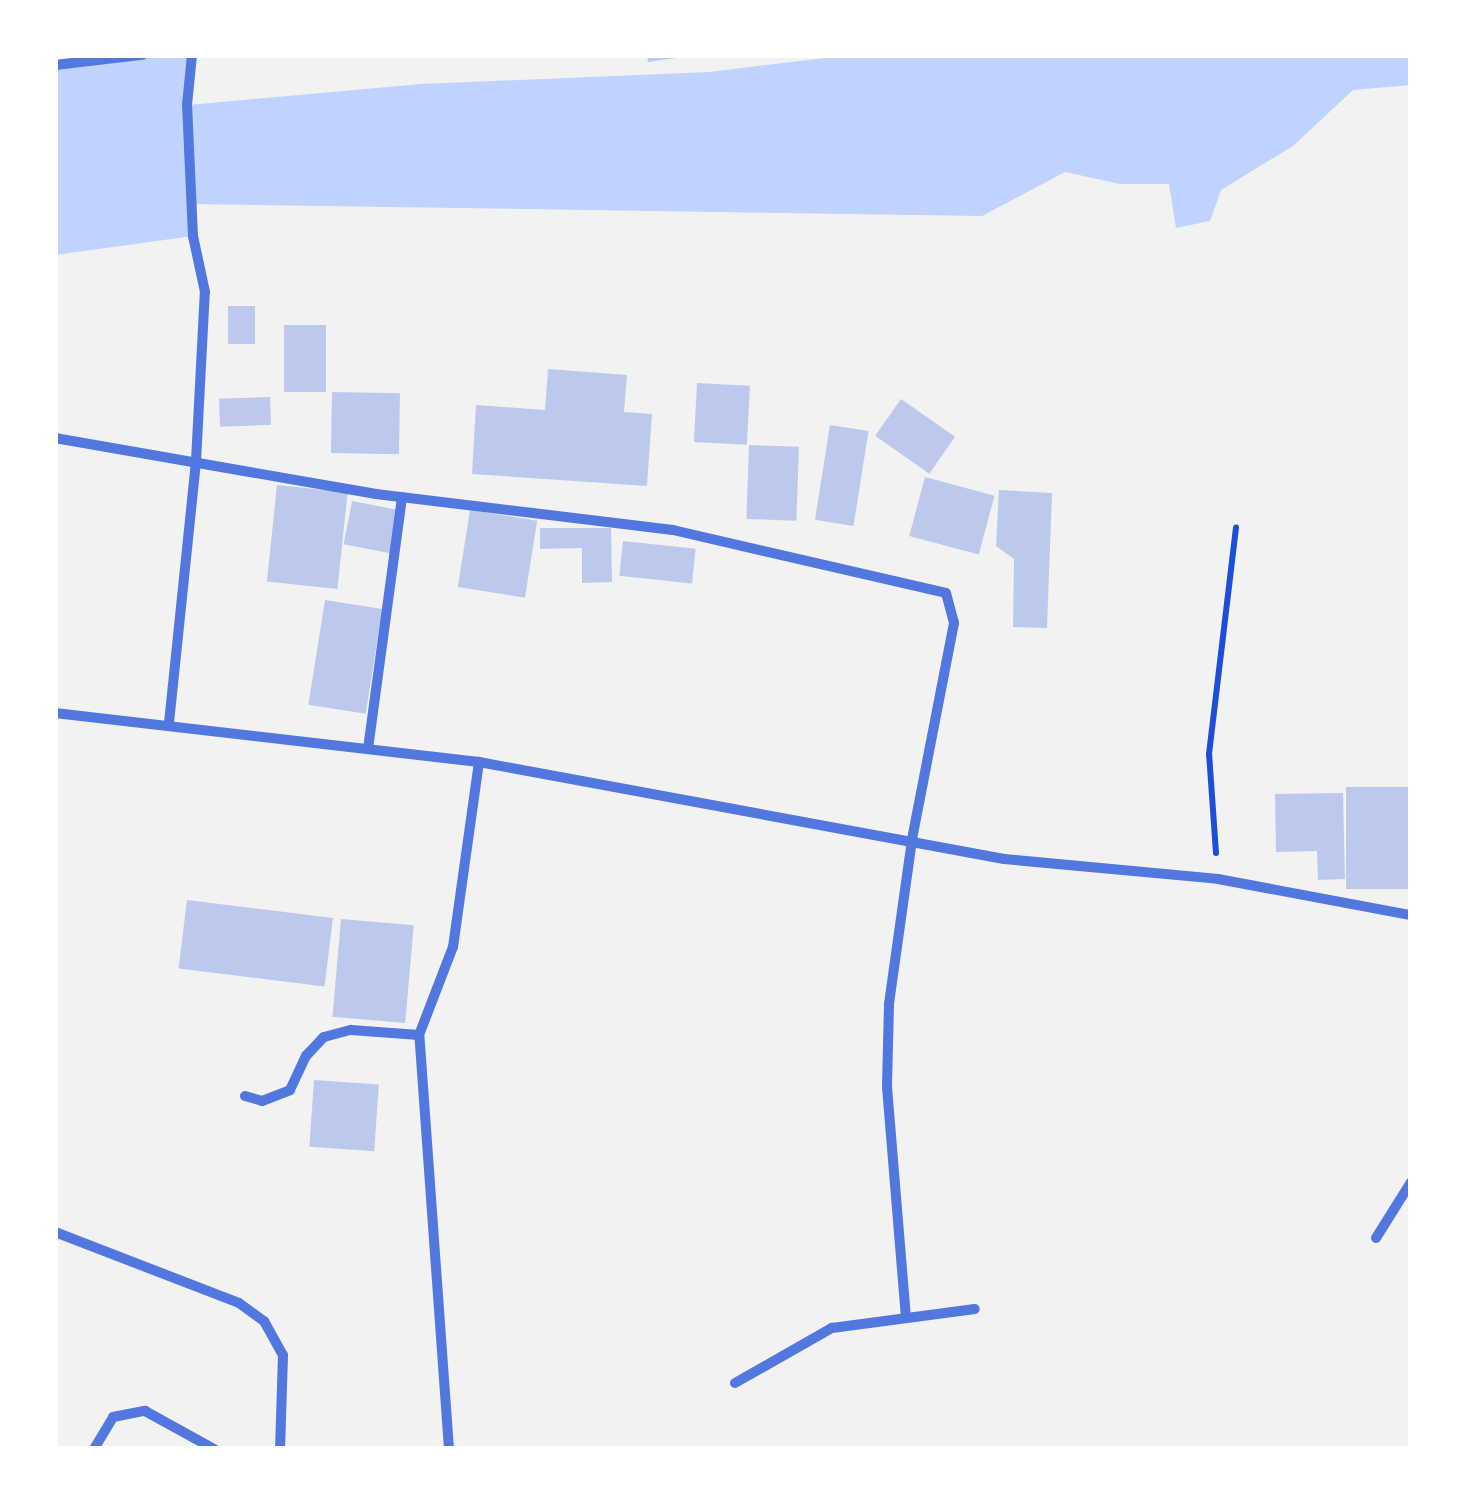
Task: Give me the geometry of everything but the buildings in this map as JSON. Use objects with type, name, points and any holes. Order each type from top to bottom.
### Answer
[{"type":"street","points":[[55,65],[142,55]]},
{"type":"street","points":[[168,723],[196,462],[205,292],[194,236],[187,104],[192,55]]},
{"type":"street","points":[[55,438],[402,497],[673,530],[946,593],[954,622],[912,840],[886,1050],[906,1316]]},
{"type":"street","points":[[368,750],[402,497]]},
{"type":"street","points":[[55,713],[168,723],[479,762],[1055,866],[1218,879],[1411,915]]},
{"type":"street","points":[[449,1449],[418,1035],[453,946],[479,762]]},
{"type":"street","points":[[244,1096],[262,1101],[290,1090],[306,1056],[324,1037],[351,1030],[418,1035]]},
{"type":"street","points":[[1376,1238],[1411,1182]]},
{"type":"street","points":[[55,1232],[239,1303],[264,1321],[284,1355],[280,1449]]},
{"type":"street","points":[[735,1383],[832,1328],[975,1310]]},
{"type":"street","points":[[94,1449],[112,1417],[145,1411],[214,1449]]},
{"type":"path","points":[[1218,879],[1209,754],[1236,528]]},
{"type":"water","points":[[142,55],[192,55],[188,105],[421,84],[709,72],[849,55],[1411,55],[1411,85],[1353,90],[1293,146],[1221,190],[1210,221],[1176,228],[1169,184],[1120,184],[1065,172],[982,216],[192,204],[193,236],[55,255],[55,65]]},
{"type":"waterway","points":[[380,147],[632,148],[740,136]]}]
